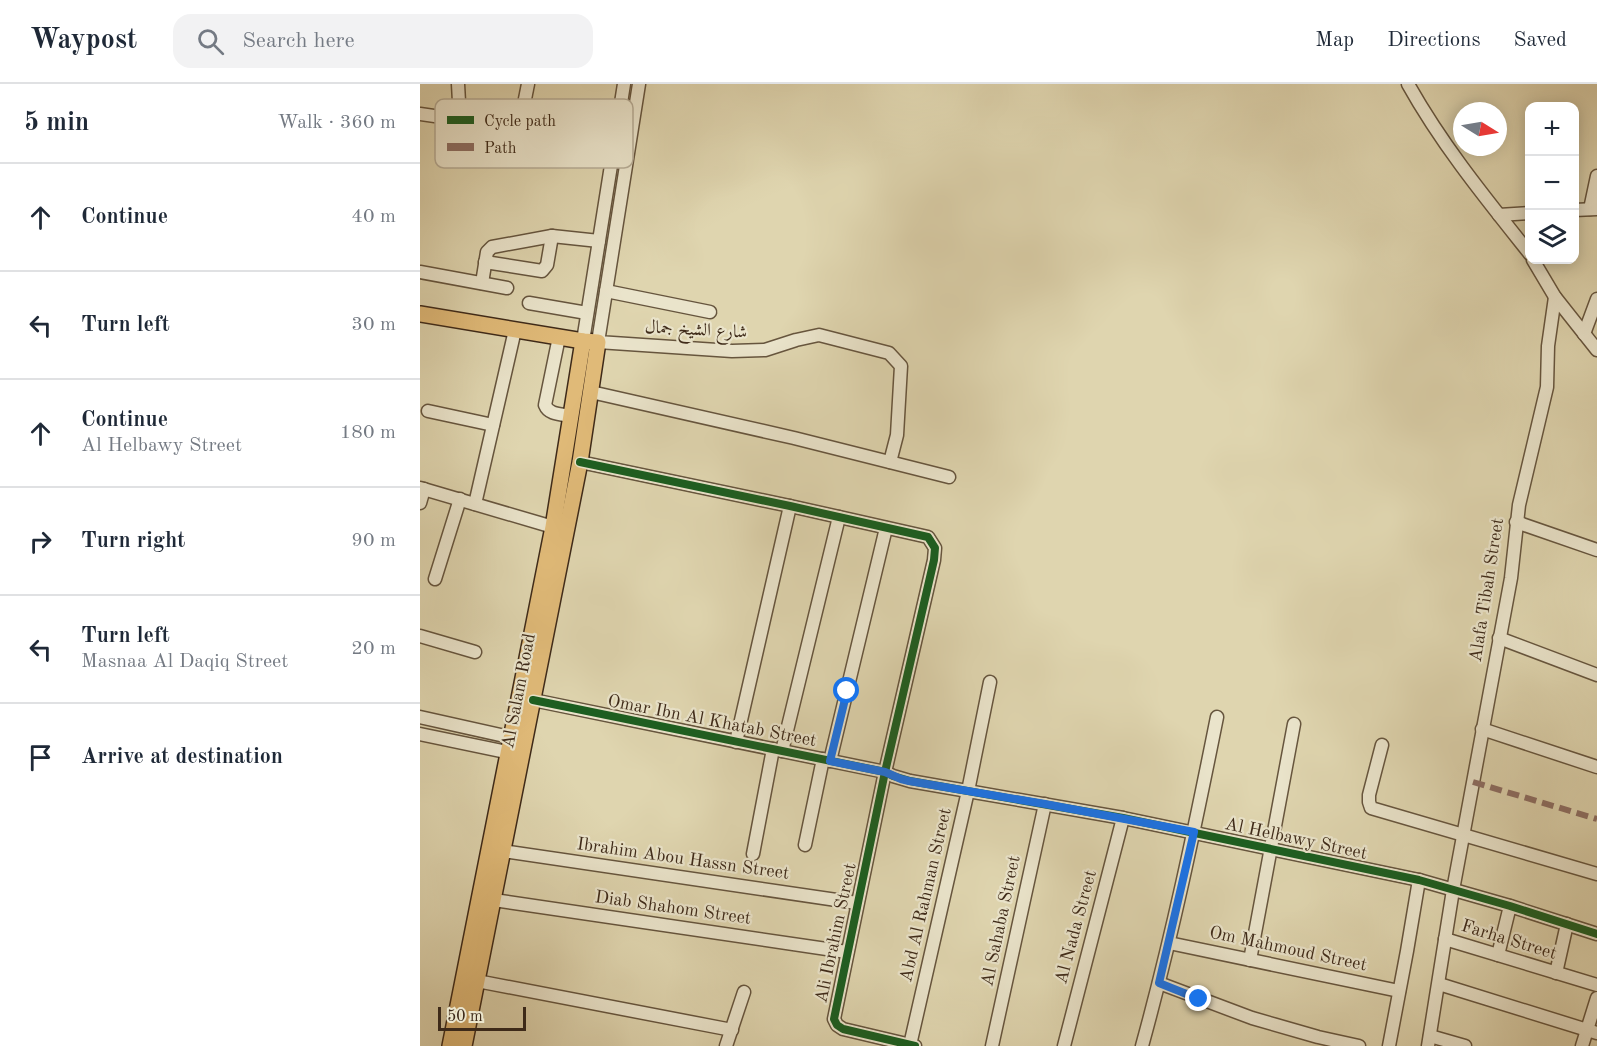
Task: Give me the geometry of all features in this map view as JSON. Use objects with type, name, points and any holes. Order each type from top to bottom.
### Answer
[{"type":"main road","points":[[420,314],[598,342]]},
{"type":"main road","name":"Al Salam Road","points":[[464,1046],[503,851],[516,746],[583,341]]},
{"type":"main road","name":"Al Salam Road","points":[[450,1046],[516,746],[533,700],[580,462],[598,342]]},
{"type":"street","points":[[458,84],[459,99]]},
{"type":"street","points":[[525,99],[528,84]]},
{"type":"street","name":"Al Salam Road","points":[[622,99],[624,84]]},
{"type":"street","name":"Al Salam Road","points":[[633,122],[639,84]]},
{"type":"street","points":[[1408,84],[1471,179],[1525,248]]},
{"type":"street","points":[[420,114],[435,116]]},
{"type":"street","name":"Al Salam Road","points":[[583,341],[611,168]]},
{"type":"street","name":"Al Salam Road","points":[[598,342],[626,168]]},
{"type":"street","points":[[1579,210],[1594,209],[1597,176]]},
{"type":"street","points":[[1498,215],[1525,213]]},
{"type":"street","points":[[482,283],[487,252],[490,248],[552,236],[599,241]]},
{"type":"street","points":[[485,262],[542,271],[547,266],[552,236]]},
{"type":"street","points":[[1535,264],[1556,297],[1597,350]]},
{"type":"street","points":[[420,272],[507,288]]},
{"type":"street","points":[[606,291],[710,312]]},
{"type":"street","name":"Alafa Tibah Street","points":[[1429,1041],[1453,890],[1511,578],[1516,522],[1547,387],[1548,346],[1556,297]]},
{"type":"street","points":[[1584,334],[1597,299]]},
{"type":"street","points":[[529,303],[587,313]]},
{"type":"street","points":[[475,504],[515,330]]},
{"type":"street","name":"شارع الشيخ جمال","points":[[598,342],[732,351],[765,350],[796,340],[819,336],[889,353],[901,366],[897,435],[890,462]]},
{"type":"street","points":[[559,337],[545,405],[550,412],[571,416]]},
{"type":"street","points":[[591,392],[794,438],[949,477]]},
{"type":"street","points":[[428,411],[494,425]]},
{"type":"street","points":[[580,462],[886,528],[805,845]]},
{"type":"street","points":[[420,503],[422,488],[553,527]]},
{"type":"street","points":[[435,579],[460,500]]},
{"type":"street","points":[[736,742],[790,506]]},
{"type":"street","points":[[753,854],[839,517]]},
{"type":"street","points":[[1516,522],[1597,550]]},
{"type":"street","name":"Ali Ibrahim Street","points":[[886,528],[928,537],[934,548],[934,560],[885,772],[834,1019],[843,1029],[913,1045]]},
{"type":"street","points":[[420,636],[475,651]]},
{"type":"street","points":[[1499,638],[1597,675]]},
{"type":"street","name":"Abd Al Rahman Street","points":[[913,1045],[990,682]]},
{"type":"street","name":"Omar Ibn Al Khatab Street","points":[[533,700],[885,772]]},
{"type":"street","points":[[420,717],[516,746]]},
{"type":"street","points":[[1142,1046],[1169,943],[1217,717]]},
{"type":"street","points":[[1250,960],[1294,724]]},
{"type":"street","points":[[1482,729],[1597,767]]},
{"type":"street","points":[[420,734],[516,746]]},
{"type":"street","points":[[1382,745],[1369,795],[1371,808],[1597,874]]},
{"type":"street","name":"Al Helbawy Street","points":[[885,772],[901,779],[1123,818],[1419,880],[1597,934]]},
{"type":"street","name":"Al Sahaba Street","points":[[992,1046],[1045,804]]},
{"type":"street","name":"Al Nada Street","points":[[1064,1046],[1123,818]]},
{"type":"street","name":"Ibrahim Abou Hassn Street","points":[[503,851],[857,903]]},
{"type":"street","points":[[1389,1046],[1419,880]]},
{"type":"street","name":"Diab Shahom Street","points":[[494,900],[847,952]]},
{"type":"street","points":[[1498,955],[1510,906]]},
{"type":"street","points":[[1556,973],[1567,924]]},
{"type":"street","name":"Farha Street","points":[[1445,939],[1597,985]]},
{"type":"street","name":"Om Mahmoud Street","points":[[1169,943],[1399,991]]},
{"type":"street","points":[[477,981],[732,1030]]},
{"type":"street","points":[[1159,983],[1317,1042],[1359,1046]]},
{"type":"street","points":[[1438,984],[1592,1032]]},
{"type":"street","points":[[726,1046],[744,992]]},
{"type":"street","points":[[1582,1046],[1592,1032],[1597,998]]},
{"type":"street","points":[[1429,1041],[1465,1046]]},
{"type":"marked path","points":[[1473,782],[1597,819]]},
{"type":"cycle path","points":[[580,462],[928,537],[935,548],[885,772],[834,1019],[843,1029],[915,1046]]},
{"type":"cycle path","points":[[533,700],[885,772],[910,781],[1123,818],[1419,880],[1597,934]]},
{"type":"route","points":[[847,691],[830,761],[885,772],[909,781],[1194,832],[1159,983],[1199,999]]}]
